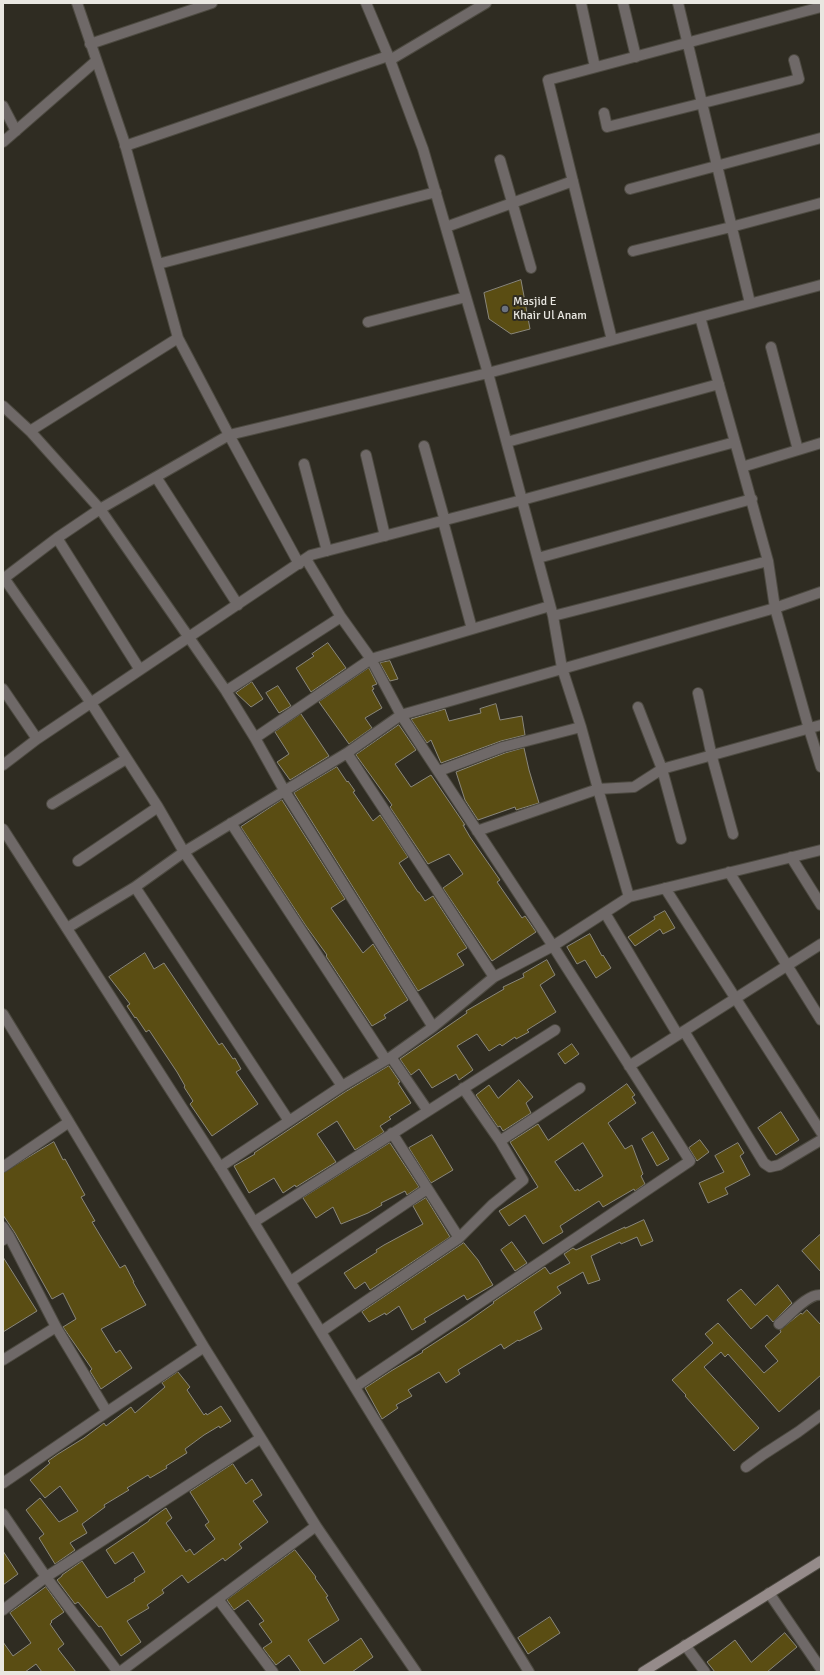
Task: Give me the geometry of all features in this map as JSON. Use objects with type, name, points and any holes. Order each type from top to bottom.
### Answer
[{"type":"main road","points":[[643,1672],[821,1561]]},
{"type":"street","points":[[77,3],[125,146],[178,338],[229,435],[303,561],[371,659],[400,715],[439,771],[553,946],[690,1161],[355,1387]]},
{"type":"street","points":[[90,44],[212,3]]},
{"type":"street","points":[[366,3],[389,58],[423,149],[436,192],[488,373],[538,558],[553,616],[562,668],[581,727],[630,897]]},
{"type":"street","points":[[125,146],[389,58],[486,3]]},
{"type":"street","points":[[581,3],[595,67]]},
{"type":"street","points":[[623,3],[636,57]]},
{"type":"street","points":[[678,3],[750,303]]},
{"type":"street","points":[[612,340],[548,80],[821,7]]},
{"type":"street","points":[[604,113],[607,127],[799,79],[794,60]]},
{"type":"street","points":[[3,142],[96,62]]},
{"type":"street","points":[[3,106],[16,131]]},
{"type":"street","points":[[630,189],[821,138]]},
{"type":"street","points":[[500,160],[531,268]]},
{"type":"street","points":[[446,227],[573,181]]},
{"type":"street","points":[[158,264],[436,192]]},
{"type":"street","points":[[633,251],[821,203]]},
{"type":"street","points":[[342,1086],[184,852],[158,807],[91,703],[4,578],[57,538],[100,509],[229,435],[488,373],[821,285]]},
{"type":"street","points":[[368,322],[466,297]]},
{"type":"street","points":[[700,316],[768,561],[775,608],[821,767]]},
{"type":"street","points":[[30,431],[178,338]]},
{"type":"street","points":[[771,347],[798,450]]},
{"type":"street","points":[[507,442],[719,384]]},
{"type":"street","points":[[3,406],[30,431],[100,509],[190,638],[255,738],[284,790],[433,1027]]},
{"type":"street","points":[[3,765],[91,703],[190,638],[311,555],[444,521],[735,442]]},
{"type":"street","points":[[742,467],[821,443]]},
{"type":"street","points":[[424,446],[472,629]]},
{"type":"street","points":[[366,455],[385,536]]},
{"type":"street","points":[[304,464],[328,551]]},
{"type":"street","points":[[156,477],[238,605]]},
{"type":"street","points":[[538,558],[752,499]]},
{"type":"street","points":[[57,538],[140,670]]},
{"type":"street","points":[[553,616],[768,561]]},
{"type":"street","points":[[67,928],[135,887],[184,852],[347,753],[400,715],[775,608],[821,592]]},
{"type":"street","points":[[255,738],[371,659],[550,606]]},
{"type":"street","points":[[226,692],[341,617]]},
{"type":"street","points":[[3,689],[37,740]]},
{"type":"street","points":[[698,693],[712,756],[733,834]]},
{"type":"street","points":[[638,707],[662,769],[681,840]]},
{"type":"street","points":[[478,832],[598,789],[634,787],[662,769],[821,725]]},
{"type":"street","points":[[439,771],[503,747],[581,727]]},
{"type":"street","points":[[347,753],[494,977]]},
{"type":"street","points":[[52,804],[126,759]]},
{"type":"street","points":[[78,861],[158,807]]},
{"type":"street","points":[[231,823],[388,1058],[428,1111]]},
{"type":"street","points":[[3,829],[220,1167],[322,1331],[529,1672]]},
{"type":"street","points":[[220,1167],[433,1027],[494,977],[553,946],[630,897],[821,850]]},
{"type":"street","points":[[792,857],[821,905]]},
{"type":"street","points":[[729,872],[821,1020]]},
{"type":"street","points":[[135,887],[289,1121]]},
{"type":"street","points":[[665,888],[821,1132]]},
{"type":"street","points":[[604,913],[764,1163],[770,1167],[779,1165],[821,1140]]},
{"type":"street","points":[[629,1066],[821,944]]},
{"type":"street","points":[[3,1014],[70,1122],[204,1347],[316,1526],[416,1672]]},
{"type":"street","points":[[254,1222],[555,1030]]},
{"type":"street","points":[[322,1331],[459,1238],[492,1205],[523,1180],[500,1141],[463,1088]]},
{"type":"street","points":[[500,1141],[580,1088]]},
{"type":"street","points":[[3,1167],[70,1122]]},
{"type":"street","points":[[392,1133],[459,1238]]},
{"type":"street","points":[[291,1281],[427,1189]]},
{"type":"street","points":[[3,1227],[6,1238],[56,1327],[107,1412]]},
{"type":"street","points":[[779,1324],[808,1299],[821,1295]]},
{"type":"street","points":[[3,1360],[56,1327]]},
{"type":"street","points":[[3,1483],[204,1347]]},
{"type":"street","points":[[746,1467],[821,1415]]},
{"type":"street","points":[[3,1610],[46,1576],[261,1438]]},
{"type":"street","points":[[3,1514],[46,1576],[119,1672],[316,1526]]},
{"type":"street","points":[[769,1593],[821,1669]]},
{"type":"street","points":[[218,1599],[273,1672]]},
{"type":"street","points":[[685,1645],[705,1672]]},
{"type":"building","points":[[521,280],[530,329],[511,334],[489,319],[484,293]]},
{"type":"building","points":[[328,643],[346,668],[311,692],[296,668],[314,656],[312,654]]},
{"type":"building","points":[[390,661],[398,679],[390,681],[380,663]]},
{"type":"building","points":[[369,668],[377,684],[372,686],[374,689],[372,690],[382,708],[365,718],[372,728],[349,744],[319,702]]},
{"type":"building","points":[[252,682],[263,699],[251,707],[236,693]]},
{"type":"building","points":[[278,686],[291,706],[279,713],[266,693]]},
{"type":"building","points":[[496,704],[500,720],[522,716],[525,735],[501,741],[441,763],[431,740],[427,743],[411,719],[445,709],[449,721],[481,713],[480,709]]},
{"type":"building","points":[[301,714],[329,756],[290,780],[277,762],[289,754],[275,732]]},
{"type":"building","points":[[399,725],[416,750],[395,764],[411,787],[431,775],[465,825],[463,825],[470,837],[500,880],[497,882],[522,918],[525,916],[536,932],[492,961],[443,888],[463,874],[449,854],[428,864],[390,807],[392,805],[356,755]]},
{"type":"building","points":[[524,748],[539,803],[516,810],[515,807],[478,820],[465,800],[456,772],[505,753]]},
{"type":"building","points":[[337,767],[355,791],[353,792],[373,821],[380,815],[408,857],[399,863],[418,892],[425,901],[433,896],[467,948],[457,954],[464,965],[418,991],[294,793]]},
{"type":"building","points":[[282,800],[345,899],[331,908],[363,953],[373,944],[408,1000],[384,1015],[386,1018],[372,1026],[326,956],[327,955],[306,926],[241,827]]},
{"type":"building","points":[[665,911],[675,928],[663,934],[660,929],[635,946],[628,937],[655,919],[654,917]]},
{"type":"building","points":[[590,934],[602,956],[603,955],[611,968],[596,978],[585,960],[577,964],[567,947]]},
{"type":"building","points":[[145,953],[154,969],[164,963],[219,1045],[222,1043],[233,1059],[235,1058],[241,1069],[236,1072],[258,1104],[212,1136],[190,1104],[193,1101],[177,1072],[149,1030],[146,1032],[136,1017],[135,1018],[127,1006],[130,1004],[109,977]]},
{"type":"building","points":[[547,960],[555,975],[540,985],[556,1012],[527,1030],[529,1032],[516,1039],[515,1037],[502,1046],[500,1044],[489,1051],[477,1034],[457,1046],[473,1070],[459,1080],[456,1074],[432,1088],[419,1069],[411,1075],[400,1059],[467,1013],[466,1011],[504,989],[503,987],[524,977],[523,974]]},
{"type":"building","points":[[572,1044],[579,1054],[565,1064],[558,1054]]},
{"type":"building","points":[[389,1066],[400,1082],[398,1083],[411,1103],[389,1117],[391,1119],[380,1126],[384,1132],[355,1150],[337,1121],[317,1134],[336,1162],[296,1187],[295,1185],[283,1193],[274,1178],[249,1193],[234,1166],[255,1154],[254,1153],[345,1092]]},
{"type":"building","points":[[519,1080],[533,1097],[526,1103],[531,1113],[503,1131],[500,1126],[498,1127],[476,1095],[489,1085],[498,1098]]},
{"type":"building","points":[[627,1084],[635,1095],[632,1097],[636,1103],[608,1123],[625,1149],[632,1145],[643,1174],[641,1176],[645,1184],[635,1191],[634,1189],[603,1207],[599,1201],[560,1226],[563,1232],[543,1244],[525,1215],[509,1226],[499,1211],[538,1187],[510,1142],[538,1124],[548,1140]],"holes":[[[583,1143],[603,1176],[579,1191],[578,1189],[575,1191],[555,1162]]]},
{"type":"building","points":[[781,1112],[799,1140],[776,1155],[758,1128]]},
{"type":"building","points":[[653,1132],[669,1159],[657,1166],[642,1139]]},
{"type":"building","points":[[432,1135],[453,1170],[431,1183],[409,1148]]},
{"type":"building","points":[[700,1140],[709,1152],[697,1161],[689,1148]]},
{"type":"building","points":[[54,1142],[63,1160],[65,1159],[85,1195],[81,1197],[95,1221],[92,1222],[120,1268],[125,1265],[146,1305],[101,1329],[116,1353],[120,1350],[132,1368],[101,1389],[90,1371],[92,1369],[63,1327],[76,1319],[63,1293],[52,1299],[15,1233],[3,1215],[3,1173]]},
{"type":"building","points":[[390,1143],[419,1187],[407,1195],[405,1191],[381,1203],[382,1205],[368,1213],[341,1224],[333,1207],[316,1218],[303,1198]]},
{"type":"building","points":[[738,1143],[744,1153],[740,1156],[750,1175],[725,1188],[728,1194],[708,1203],[699,1183],[724,1172],[715,1156]]},
{"type":"building","points":[[426,1198],[450,1237],[370,1290],[365,1282],[355,1289],[344,1273],[377,1252],[376,1250],[384,1245],[423,1224],[413,1206]]},
{"type":"building","points":[[644,1220],[653,1241],[641,1246],[637,1237],[621,1244],[620,1242],[591,1256],[600,1280],[588,1284],[583,1272],[557,1287],[561,1293],[534,1312],[542,1329],[519,1341],[518,1340],[504,1349],[501,1344],[458,1370],[460,1374],[446,1383],[439,1372],[408,1390],[412,1396],[396,1405],[398,1408],[382,1419],[365,1388],[423,1352],[422,1351],[467,1322],[494,1303],[493,1302],[545,1267],[550,1274],[570,1263],[564,1254],[573,1248],[576,1250],[625,1227]]},
{"type":"building","points":[[821,1234],[821,1272],[802,1251]]},
{"type":"building","points":[[512,1242],[527,1263],[515,1271],[501,1250]]},
{"type":"building","points":[[464,1243],[478,1260],[493,1285],[467,1300],[464,1295],[424,1319],[426,1322],[412,1330],[399,1306],[386,1315],[385,1313],[369,1322],[362,1312]]},
{"type":"building","points":[[3,1257],[37,1311],[3,1332]]},
{"type":"building","points":[[778,1285],[792,1303],[773,1322],[767,1315],[751,1329],[727,1300],[741,1289],[755,1305]]},
{"type":"building","points":[[807,1310],[821,1325],[821,1375],[779,1412],[728,1354],[725,1357],[721,1352],[704,1367],[759,1428],[734,1451],[672,1380],[713,1343],[705,1334],[718,1323],[764,1373],[778,1361],[765,1346],[781,1332],[780,1330]]},
{"type":"building","points":[[178,1372],[190,1387],[187,1390],[204,1415],[206,1413],[207,1415],[221,1406],[231,1421],[204,1435],[185,1449],[187,1453],[166,1466],[167,1468],[150,1478],[148,1475],[127,1488],[129,1490],[104,1505],[105,1507],[82,1524],[87,1533],[70,1543],[75,1550],[55,1564],[39,1538],[44,1534],[26,1510],[40,1498],[59,1522],[78,1511],[60,1486],[45,1498],[30,1480],[50,1463],[48,1461],[104,1423],[106,1426],[131,1407],[135,1413],[165,1387],[162,1383]]},
{"type":"building","points":[[233,1464],[246,1484],[252,1479],[262,1495],[253,1501],[268,1522],[239,1544],[242,1548],[225,1561],[223,1558],[188,1583],[182,1575],[162,1590],[164,1593],[147,1605],[149,1608],[127,1621],[141,1642],[121,1656],[101,1626],[99,1627],[78,1602],[75,1604],[57,1580],[82,1561],[107,1598],[135,1581],[134,1579],[145,1572],[133,1552],[115,1564],[106,1550],[166,1508],[172,1518],[166,1523],[186,1552],[190,1549],[194,1555],[215,1539],[205,1525],[209,1522],[190,1492]]},
{"type":"building","points":[[295,1550],[316,1577],[315,1578],[328,1596],[326,1597],[339,1620],[308,1640],[324,1664],[361,1638],[373,1657],[352,1672],[301,1672],[289,1655],[276,1665],[263,1648],[272,1642],[259,1624],[264,1621],[248,1600],[234,1610],[227,1600]]},
{"type":"building","points":[[3,1551],[18,1574],[3,1585]]},
{"type":"building","points":[[46,1587],[64,1612],[51,1621],[52,1622],[50,1624],[64,1644],[58,1649],[76,1672],[42,1672],[36,1664],[25,1672],[3,1672],[3,1642],[13,1656],[31,1643],[10,1613]]},
{"type":"building","points":[[550,1617],[560,1633],[528,1654],[518,1638]]},
{"type":"building","points":[[785,1633],[797,1647],[767,1672],[715,1672],[707,1662],[735,1640],[751,1662]]},
{"type":"place","name":"Masjid E Khair Ul Anam","points":[[505,309]]}]
